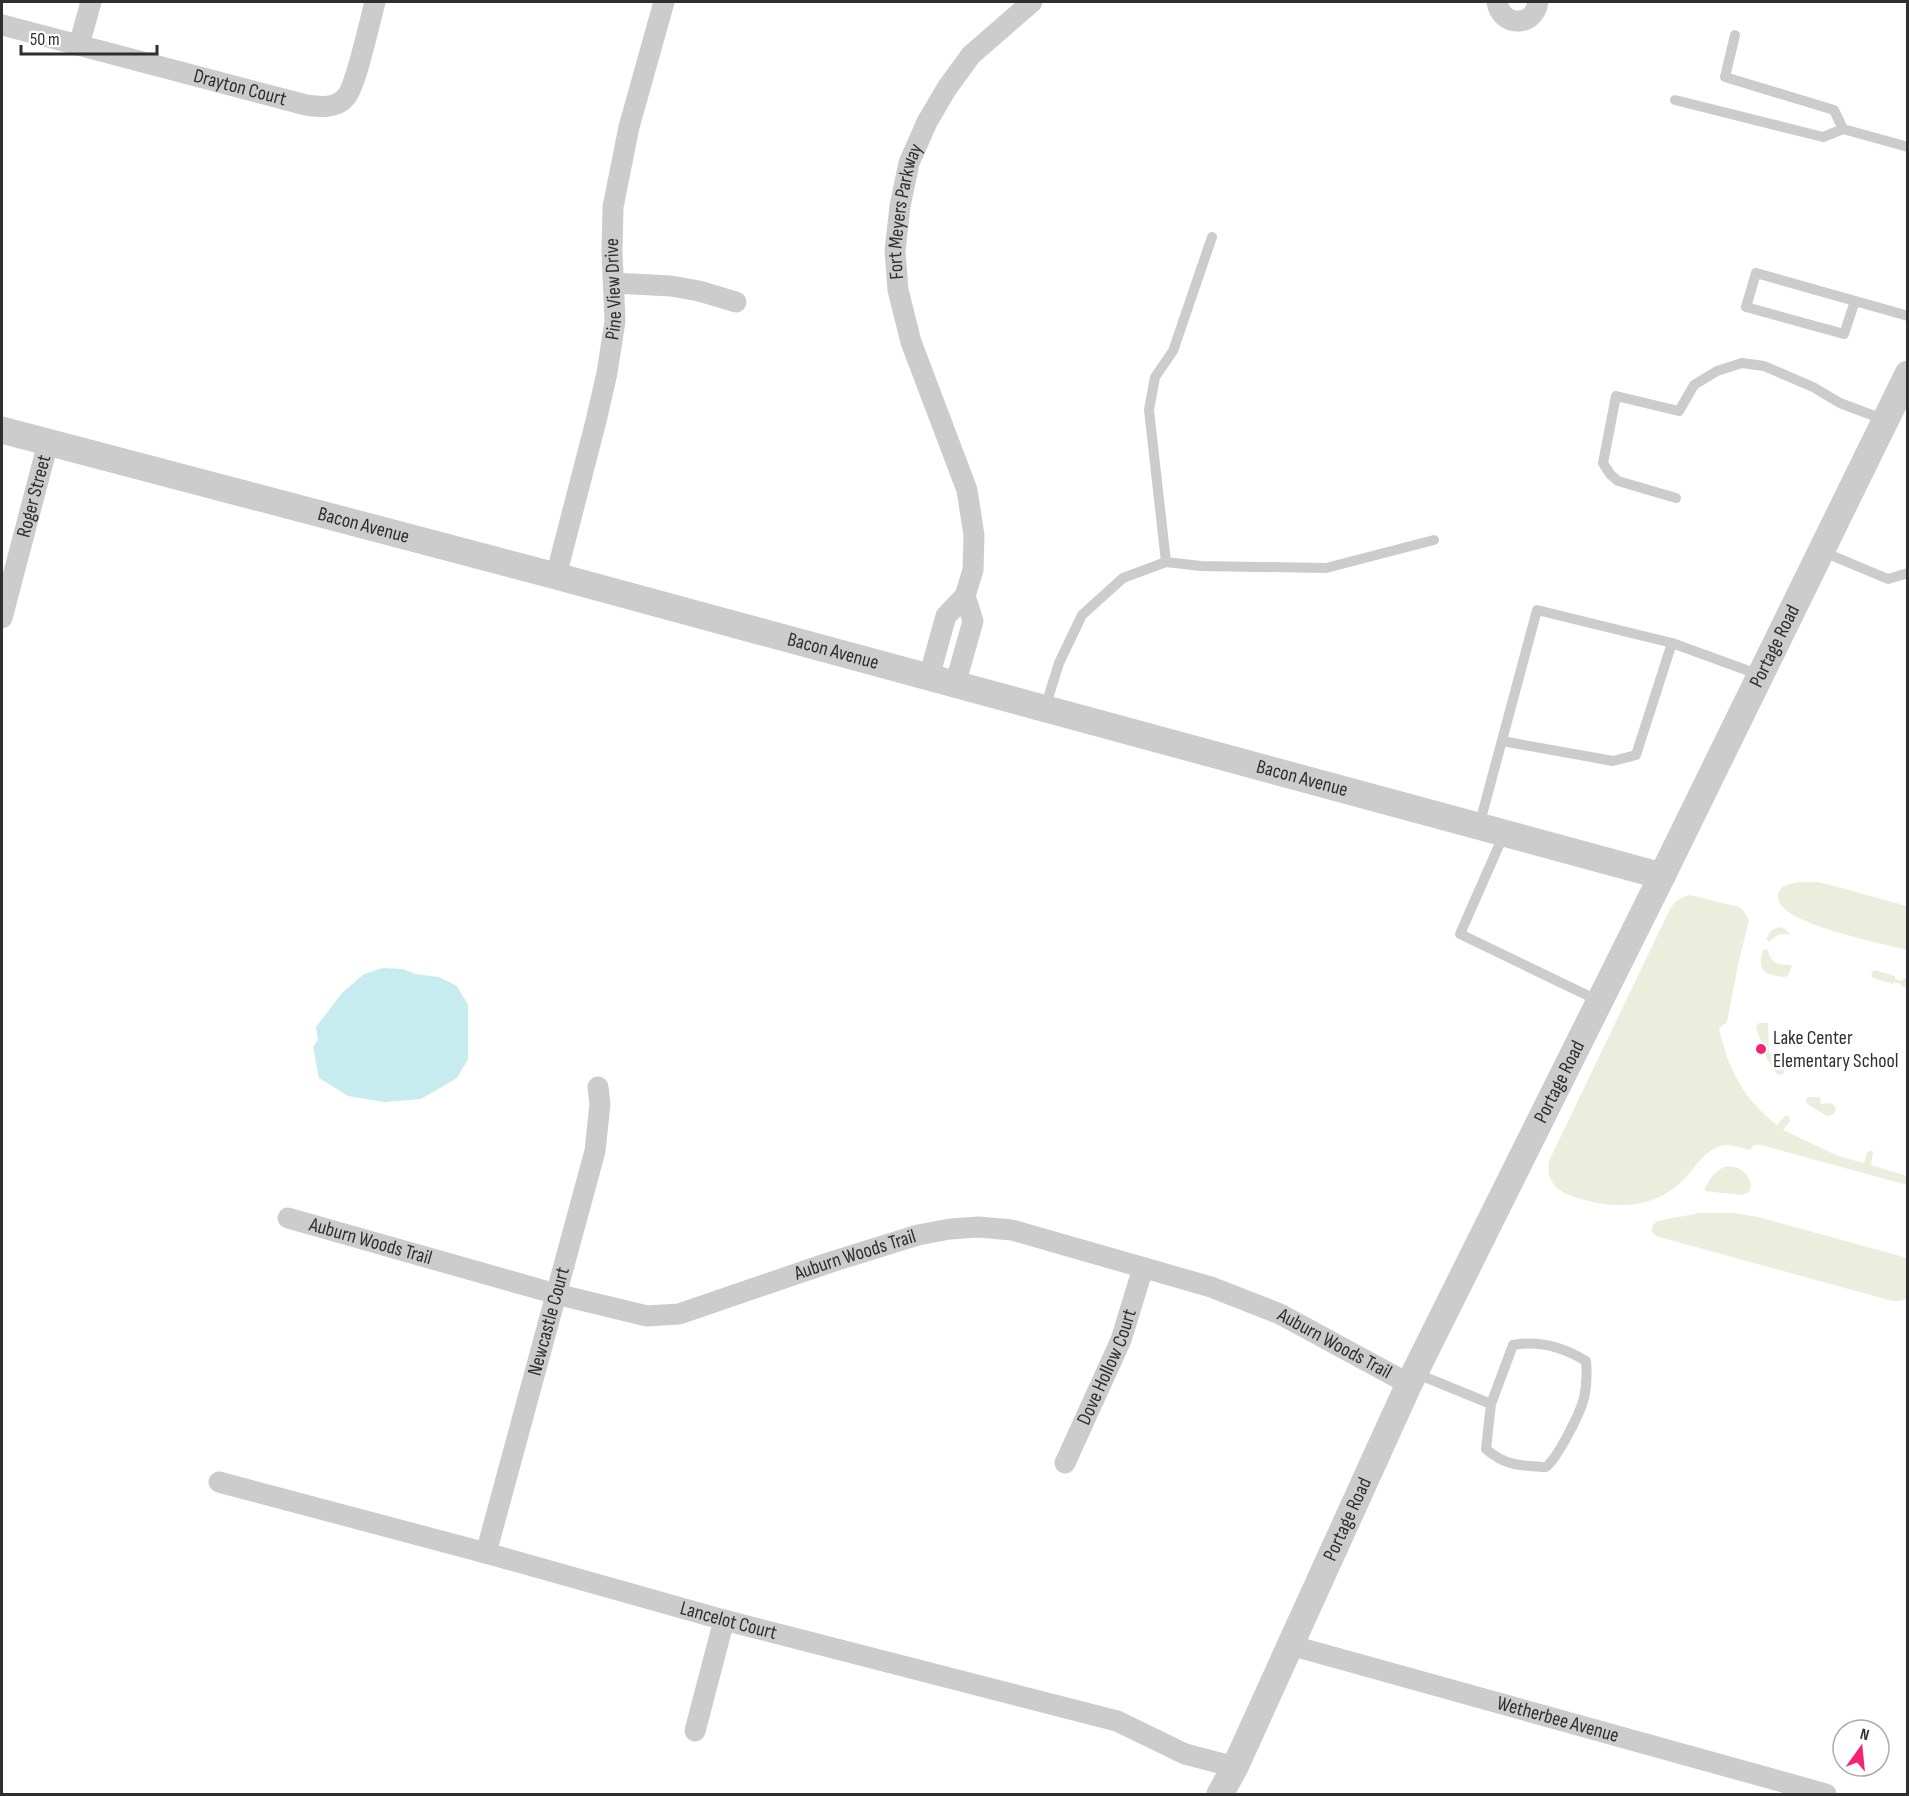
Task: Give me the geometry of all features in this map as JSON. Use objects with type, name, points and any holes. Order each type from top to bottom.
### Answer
[{"type":"street","points":[[79,45],[91,2]]},
{"type":"street","name":"Drayton Court","points":[[2,25],[323,108],[339,103],[348,96],[375,2]]},
{"type":"street","name":"Pine View Drive","points":[[556,576],[597,421],[607,374],[615,321],[613,207],[629,127],[664,2]]},
{"type":"street","name":"Fort Meyers Parkway","points":[[928,677],[946,616],[965,596],[973,570],[974,535],[967,490],[911,342],[898,290],[895,251],[899,218],[909,164],[927,122],[947,88],[971,55],[1032,2]]},
{"type":"street","points":[[1497,2],[1504,16],[1517,21],[1529,18],[1534,13],[1538,2]]},
{"type":"street","points":[[614,283],[671,286],[699,291],[736,302]]},
{"type":"street","name":"Portage Road","points":[[1220,1794],[1235,1767],[1412,1379],[1906,380]]},
{"type":"street","name":"Bacon Avenue","points":[[2,430],[556,576],[1662,876]]},
{"type":"street","name":"Roger Street","points":[[2,618],[48,443]]},
{"type":"street","name":"Fort Meyers Parkway","points":[[955,684],[972,621],[965,596]]},
{"type":"street","name":"Newcastle Court","points":[[486,1553],[595,1150],[600,1104],[598,1087]]},
{"type":"street","name":"Auburn Woods Trail","points":[[288,1218],[556,1294],[647,1316],[679,1314],[918,1235],[979,1227],[1012,1230],[1211,1287],[1280,1314],[1412,1379]]},
{"type":"street","name":"Dove Hollow Court","points":[[1065,1463],[1121,1340],[1143,1268]]},
{"type":"street","name":"Lancelot Court","points":[[219,1482],[486,1553],[724,1620],[1117,1721],[1185,1754],[1235,1767]]},
{"type":"street","points":[[695,1731],[724,1620]]},
{"type":"street","name":"Wetherbee Avenue","points":[[1290,1645],[1826,1794]]},
{"type":"lane","points":[[1735,35],[1725,77],[1834,110],[1843,129]]},
{"type":"lane","points":[[1675,100],[1823,137],[1843,129],[1908,147]]},
{"type":"lane","points":[[1166,562],[1149,410],[1155,377],[1173,351],[1212,237]]},
{"type":"lane","points":[[1855,301],[1844,334],[1746,307],[1756,273],[1855,301],[1908,316]]},
{"type":"lane","points":[[1676,498],[1618,481],[1603,463],[1616,396],[1679,411],[1694,385],[1717,371],[1742,363],[1764,366],[1813,387],[1840,403],[1885,420]]},
{"type":"lane","points":[[1045,709],[1059,663],[1082,615],[1123,578],[1166,562],[1201,566],[1326,568],[1434,540]]},
{"type":"lane","points":[[1821,551],[1888,579],[1908,573]]},
{"type":"lane","points":[[1600,1001],[1460,934],[1492,830],[1502,741],[1537,610],[1672,643],[1760,675]]},
{"type":"lane","points":[[1502,741],[1613,761],[1636,755],[1672,643]]},
{"type":"lane","points":[[1530,1342],[1554,1346],[1586,1361],[1587,1379],[1584,1400],[1555,1459],[1546,1467],[1521,1466],[1497,1459],[1486,1449],[1491,1404],[1513,1345],[1530,1342]]},
{"type":"lane","points":[[1412,1379],[1491,1404]]},
{"type":"green space","points":[[1819,882],[1907,906],[1907,950],[1819,926],[1788,912],[1779,902],[1779,891],[1787,885]]},
{"type":"green space","points":[[1690,895],[1739,907],[1749,920],[1727,1022],[1719,1028],[1733,1070],[1755,1105],[1777,1125],[1785,1116],[1789,1116],[1790,1121],[1783,1130],[1838,1156],[1864,1163],[1867,1153],[1871,1150],[1873,1152],[1871,1165],[1907,1176],[1907,1185],[1761,1145],[1754,1145],[1749,1150],[1729,1145],[1712,1150],[1671,1190],[1658,1198],[1643,1202],[1628,1205],[1598,1203],[1567,1194],[1554,1185],[1549,1172],[1549,1161],[1669,911],[1678,900]]},
{"type":"green space","points":[[1779,927],[1791,935],[1779,935],[1770,942],[1766,939],[1772,930]]},
{"type":"green space","points":[[1768,949],[1771,958],[1776,963],[1792,965],[1788,976],[1772,975],[1764,971],[1761,962],[1763,950]]},
{"type":"green space","points":[[1875,970],[1895,976],[1895,979],[1902,981],[1904,978],[1907,979],[1907,988],[1901,984],[1873,978],[1871,973]]},
{"type":"green space","points":[[1759,1023],[1768,1023],[1769,1053],[1784,1055],[1782,1075],[1777,1074],[1767,1059],[1756,1027]]},
{"type":"green space","points":[[1808,1097],[1820,1097],[1821,1104],[1832,1103],[1836,1108],[1834,1114],[1827,1116],[1807,1104]]},
{"type":"green space","points":[[1728,1166],[1737,1168],[1746,1175],[1751,1186],[1749,1192],[1742,1195],[1705,1191],[1714,1174]]},
{"type":"green space","points":[[1700,1213],[1734,1213],[1758,1217],[1907,1258],[1907,1299],[1892,1301],[1656,1236],[1652,1232],[1652,1226],[1657,1221]]},
{"type":"water","points":[[383,968],[403,969],[415,974],[439,977],[457,986],[468,1005],[468,1059],[457,1078],[421,1099],[384,1102],[348,1096],[319,1078],[313,1047],[318,1040],[316,1027],[342,993],[364,974]]},
{"type":"place","name":"Lake Center Elementary School","points":[[1761,1049]]}]
